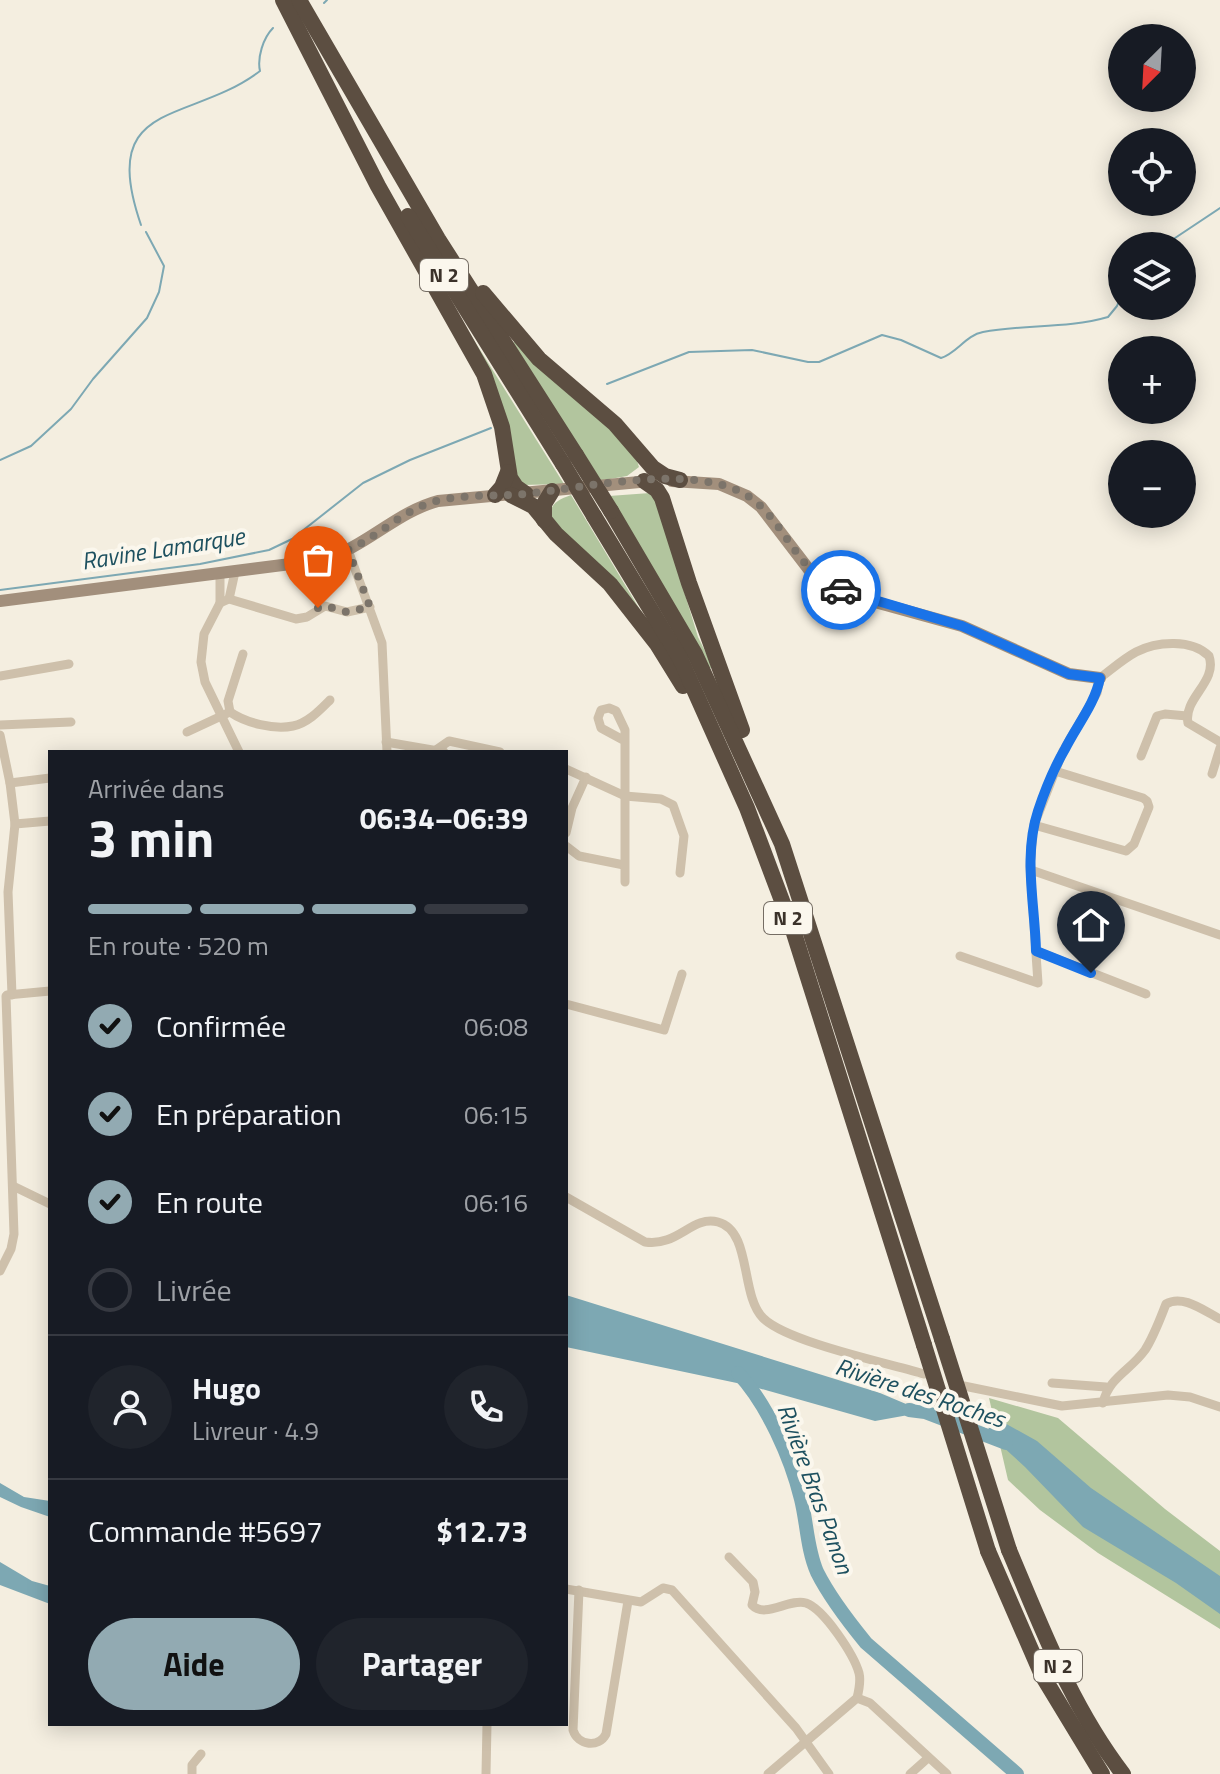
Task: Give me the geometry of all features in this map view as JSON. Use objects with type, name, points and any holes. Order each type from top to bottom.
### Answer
[{"type":"highway","name":"N 2","points":[[283,0],[328,85],[569,459]]},
{"type":"highway","name":"N 2","points":[[299,0],[569,459],[695,654],[782,844],[1009,1550],[1067,1687],[1123,1774]]},
{"type":"highway","points":[[328,85],[378,186],[484,374],[502,427],[508,472],[516,487],[510,495]]},
{"type":"highway","points":[[382,142],[491,304],[539,359],[633,443],[658,472],[680,480],[667,491],[665,508]]},
{"type":"highway","points":[[633,443],[643,463],[639,481],[657,490],[665,508],[782,844]]},
{"type":"highway","points":[[508,472],[502,487],[510,495],[526,501],[610,584],[657,644],[680,679],[747,808]]},
{"type":"highway","points":[[544,520],[544,504],[552,491]]},
{"type":"highway","name":"N 2","points":[[603,514],[680,658],[747,808],[793,930],[988,1551],[1042,1675],[1102,1774]]},
{"type":"street","points":[[0,601],[322,560],[362,544],[429,503],[639,481],[680,480],[719,484],[747,496],[761,507],[810,571],[834,588],[962,626],[1069,674],[1100,678]]},
{"type":"street","points":[[348,550],[379,628],[384,656],[386,747],[426,750]]},
{"type":"street","points":[[235,572],[224,601],[204,634],[201,662],[205,682],[226,714],[238,750]]},
{"type":"street","points":[[220,574],[224,601]]},
{"type":"street","points":[[224,601],[296,619],[307,617],[325,606],[347,612],[370,607]]},
{"type":"street","points":[[960,956],[1038,983],[1031,870],[1034,825],[1063,751],[1097,693],[1100,678],[1126,658],[1154,646],[1188,644],[1200,649],[1209,656],[1209,675],[1187,716]]},
{"type":"street","points":[[226,714],[243,654]]},
{"type":"street","points":[[1209,656],[1220,654]]},
{"type":"street","points":[[0,676],[69,664]]},
{"type":"street","points":[[187,732],[226,714],[262,724],[293,726],[313,716],[330,700]]},
{"type":"street","points":[[1141,756],[1157,716],[1187,716]]},
{"type":"street","points":[[1187,716],[1193,728],[1220,745],[1212,774]]},
{"type":"street","points":[[0,725],[71,722]]},
{"type":"street","points":[[0,735],[15,824],[8,892],[6,996],[14,1234],[11,1249],[0,1271]]},
{"type":"street","points":[[441,750],[449,741],[483,750]]},
{"type":"street","points":[[625,741],[625,882]]},
{"type":"street","points":[[568,770],[625,796],[661,799],[673,805],[684,836],[680,873]]},
{"type":"street","points":[[1034,825],[1126,851],[1134,844],[1149,807],[1143,798],[1055,771]]},
{"type":"street","points":[[568,825],[586,777]]},
{"type":"street","points":[[10,783],[48,778]]},
{"type":"street","points":[[15,824],[48,821]]},
{"type":"street","points":[[568,848],[579,856],[624,865]]},
{"type":"street","points":[[0,853],[12,852]]},
{"type":"street","points":[[1031,870],[1220,935]]},
{"type":"street","points":[[1036,951],[1146,994]]},
{"type":"street","points":[[568,1005],[664,1030],[682,974]]},
{"type":"street","points":[[6,996],[48,991]]},
{"type":"street","points":[[13,1186],[48,1203]]},
{"type":"street","points":[[568,1198],[645,1242],[658,1244],[669,1241],[702,1221],[725,1225],[741,1248],[754,1304],[771,1325],[797,1338],[924,1374]]},
{"type":"street","points":[[1103,1403],[1106,1387],[1145,1350],[1166,1304],[1185,1301],[1220,1319]]},
{"type":"street","points":[[1052,1383],[1106,1387]]},
{"type":"street","points":[[964,1386],[1062,1406],[1168,1395],[1190,1397],[1220,1407]]},
{"type":"street","points":[[729,1557],[753,1582],[755,1592],[752,1605],[763,1611],[795,1601],[811,1605],[823,1614],[858,1669],[860,1685],[857,1698],[768,1774]]},
{"type":"street","points":[[568,1589],[645,1602],[663,1588],[672,1590],[796,1728],[829,1774]]},
{"type":"street","points":[[579,1590],[573,1730],[582,1742],[600,1743],[606,1734],[628,1601]]},
{"type":"street","points":[[857,1698],[870,1703],[947,1774]]},
{"type":"street","points":[[486,1774],[487,1726]]},
{"type":"street","points":[[192,1774],[195,1759],[201,1754]]},
{"type":"street","points":[[910,1774],[928,1758]]},
{"type":"green space","points":[[447,297],[564,484],[522,485],[516,480]]},
{"type":"green space","points":[[515,341],[628,447],[639,467],[627,476],[599,481],[513,343]]},
{"type":"green space","points":[[650,493],[656,499],[698,637],[713,667],[708,669],[609,496]]},
{"type":"green space","points":[[571,495],[648,623],[551,520],[551,510],[555,504]]},
{"type":"green space","points":[[989,1398],[1058,1418],[1165,1509],[1220,1551],[1220,1629],[1098,1553],[1040,1510],[1008,1480]]},
{"type":"water","points":[[568,1296],[880,1393],[925,1412],[875,1421],[751,1386],[568,1347]]},
{"type":"water","points":[[985,1412],[1037,1441],[1091,1488],[1220,1576],[1220,1614],[1176,1583],[1083,1527],[990,1435]]},
{"type":"water","points":[[0,1483],[24,1497],[48,1501],[48,1516],[21,1507],[0,1497]]},
{"type":"water","points":[[0,1562],[32,1581],[48,1585],[48,1603],[0,1585]]},
{"type":"waterway","points":[[324,3],[327,0]]},
{"type":"waterway","points":[[141,225],[131,184],[131,155],[141,134],[157,120],[233,88],[260,71],[262,48],[273,28]]},
{"type":"waterway","name":"Ravine Lamarque","points":[[1184,232],[1220,208]]},
{"type":"waterway","points":[[0,460],[31,446],[71,409],[147,318],[159,292],[164,266],[146,232]]},
{"type":"waterway","name":"Ravine Lamarque","points":[[607,384],[689,352],[752,350],[819,362],[882,335],[941,358],[983,332],[1108,317]]},
{"type":"waterway","name":"Ravine Lamarque","points":[[0,590],[200,564],[269,550],[292,539],[363,483],[410,460],[491,428]]},
{"type":"waterway","name":"Rivière Bras Panon","points":[[738,1373],[759,1400],[784,1449],[801,1499],[817,1572],[840,1609],[866,1643],[1017,1774]]},
{"type":"waterway","name":"Rivière des Roches","points":[[909,1410],[925,1412],[1006,1443]]},
{"type":"way so far","points":[[318,608],[325,606],[347,612],[370,607],[348,550],[429,503],[634,481],[707,482],[747,496],[761,507],[810,571],[823,582],[841,590]]},
{"type":"route","points":[[841,590],[962,626],[1069,674],[1100,678],[1097,693],[1063,751],[1039,810],[1031,842],[1030,866],[1036,951],[1091,973]]}]
